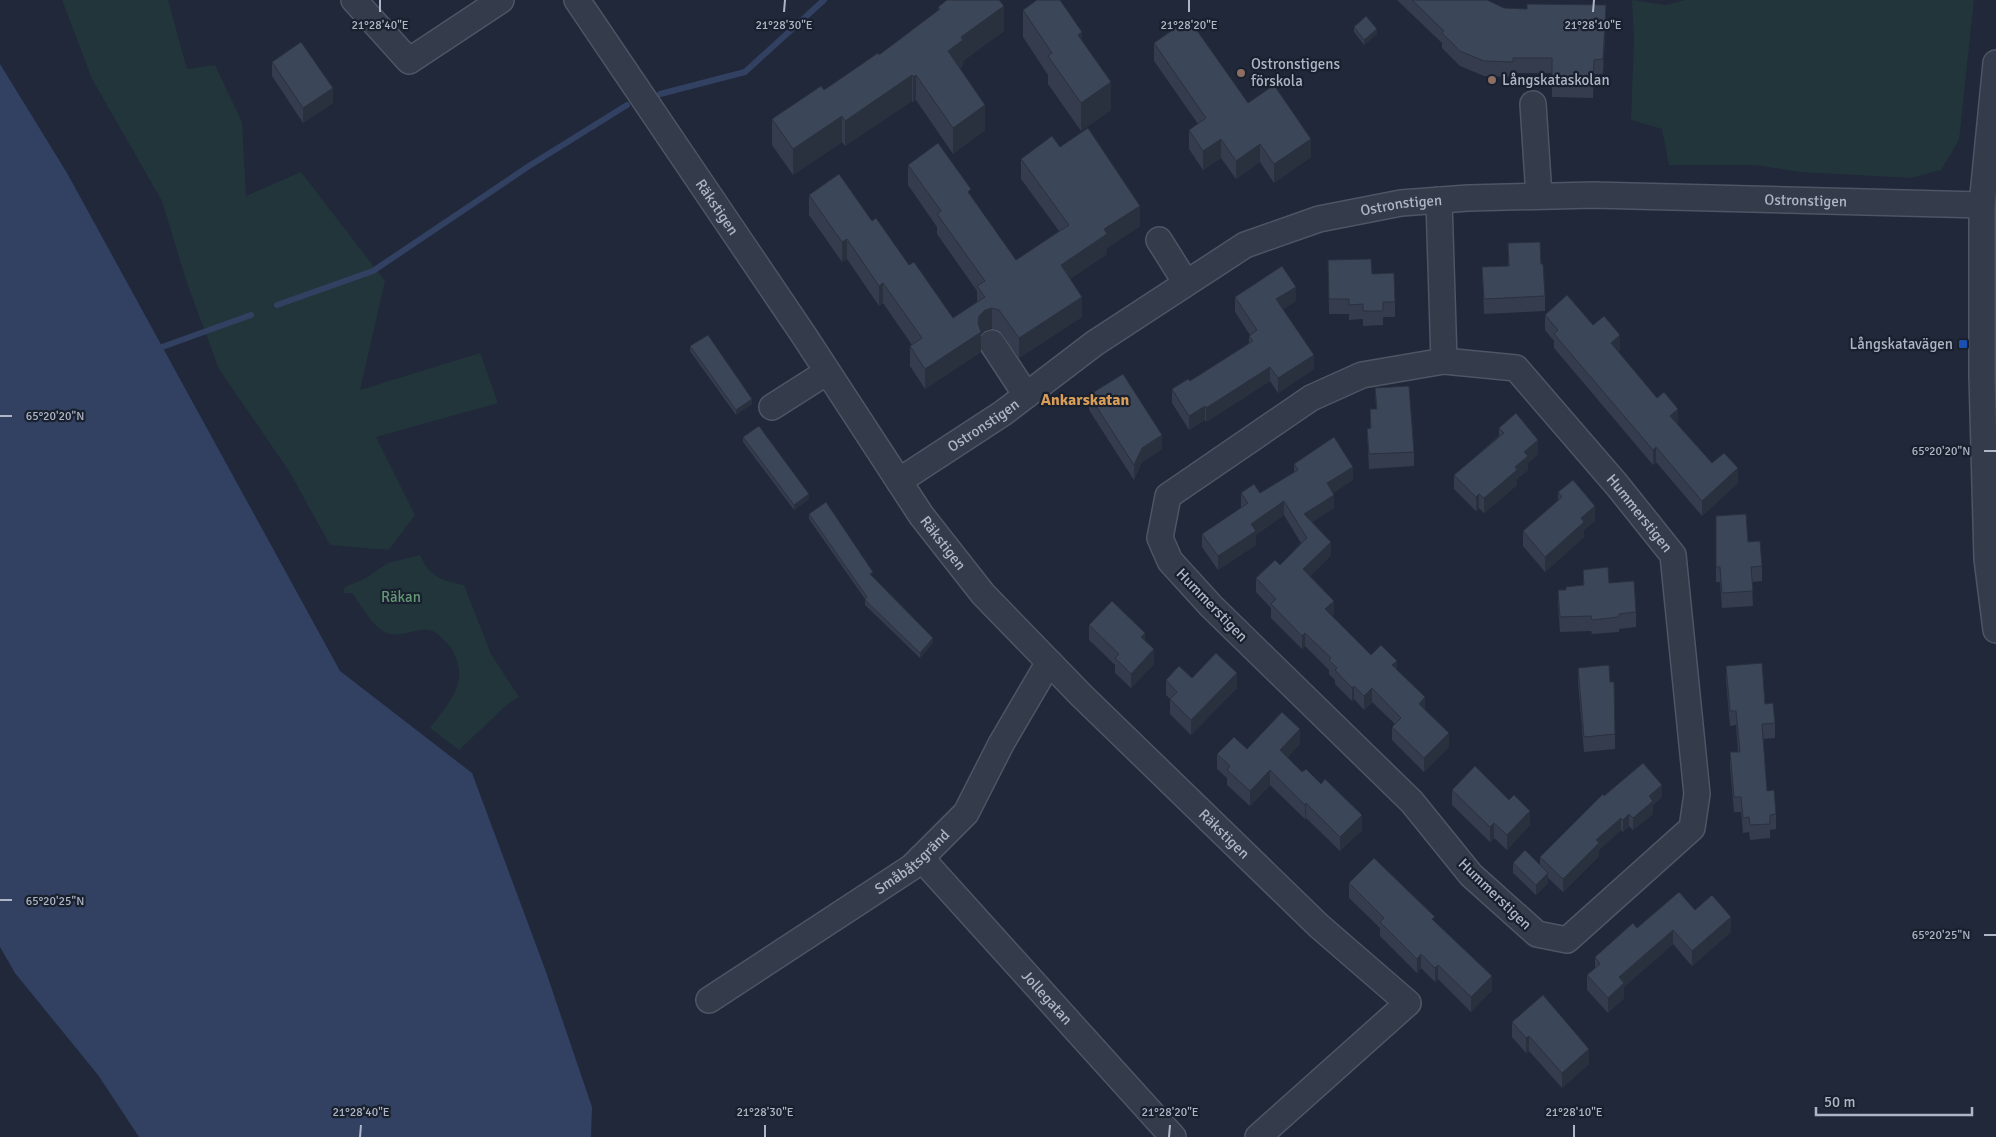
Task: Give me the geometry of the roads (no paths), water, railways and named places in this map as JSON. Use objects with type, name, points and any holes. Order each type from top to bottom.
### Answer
[{"type":"street","points":[[354,0],[409,61],[501,0]]},
{"type":"street","name":"Räkstigen","points":[[577,0],[921,515],[983,594],[1049,662],[1319,926],[1408,1003],[1258,1137]]},
{"type":"street","points":[[1996,63],[1982,205],[1982,376],[1987,559],[1996,630]]},
{"type":"street","points":[[1533,104],[1539,196]]},
{"type":"street","name":"Ostronstigen","points":[[899,482],[1003,413],[1094,343],[1245,245],[1319,219],[1401,203],[1539,196],[1593,195],[1982,205]]},
{"type":"street","points":[[1439,200],[1444,361]]},
{"type":"street","points":[[1159,240],[1186,283]]},
{"type":"street","points":[[992,343],[1026,395]]},
{"type":"street","name":"Hummerstigen","points":[[1444,361],[1516,368],[1617,485],[1672,555],[1697,794],[1692,828],[1567,940],[1537,934],[1471,874],[1412,802],[1212,606],[1170,562],[1160,538],[1168,496],[1311,398],[1362,375],[1444,361]]},
{"type":"street","points":[[772,407],[827,372]]},
{"type":"street","name":"Småbåtsgränd","points":[[709,1000],[912,866],[921,858],[966,813],[1001,744],[1049,662]]},
{"type":"street","name":"Jollegatan","points":[[921,858],[1173,1137]]},
{"type":"water","points":[[0,64],[67,173],[340,671],[472,773],[545,969],[592,1107],[591,1137],[139,1137],[98,1075],[15,973],[0,947]]},
{"type":"waterway","points":[[660,94],[745,72],[824,0]]},
{"type":"waterway","points":[[277,305],[373,271],[529,166],[627,105]]},
{"type":"waterway","points":[[162,347],[251,315]]},
{"type":"place","name":"Ostronstigens förskola","points":[[1241,73]]},
{"type":"place","name":"Långskataskolan","points":[[1492,80]]},
{"type":"place","name":"Långskatavägen","points":[[1963,344]]},
{"type":"district","name":"Ankarskatan","points":[[1085,400]]},
{"type":"park label","name":"Räkan","points":[[401,597]]}]
